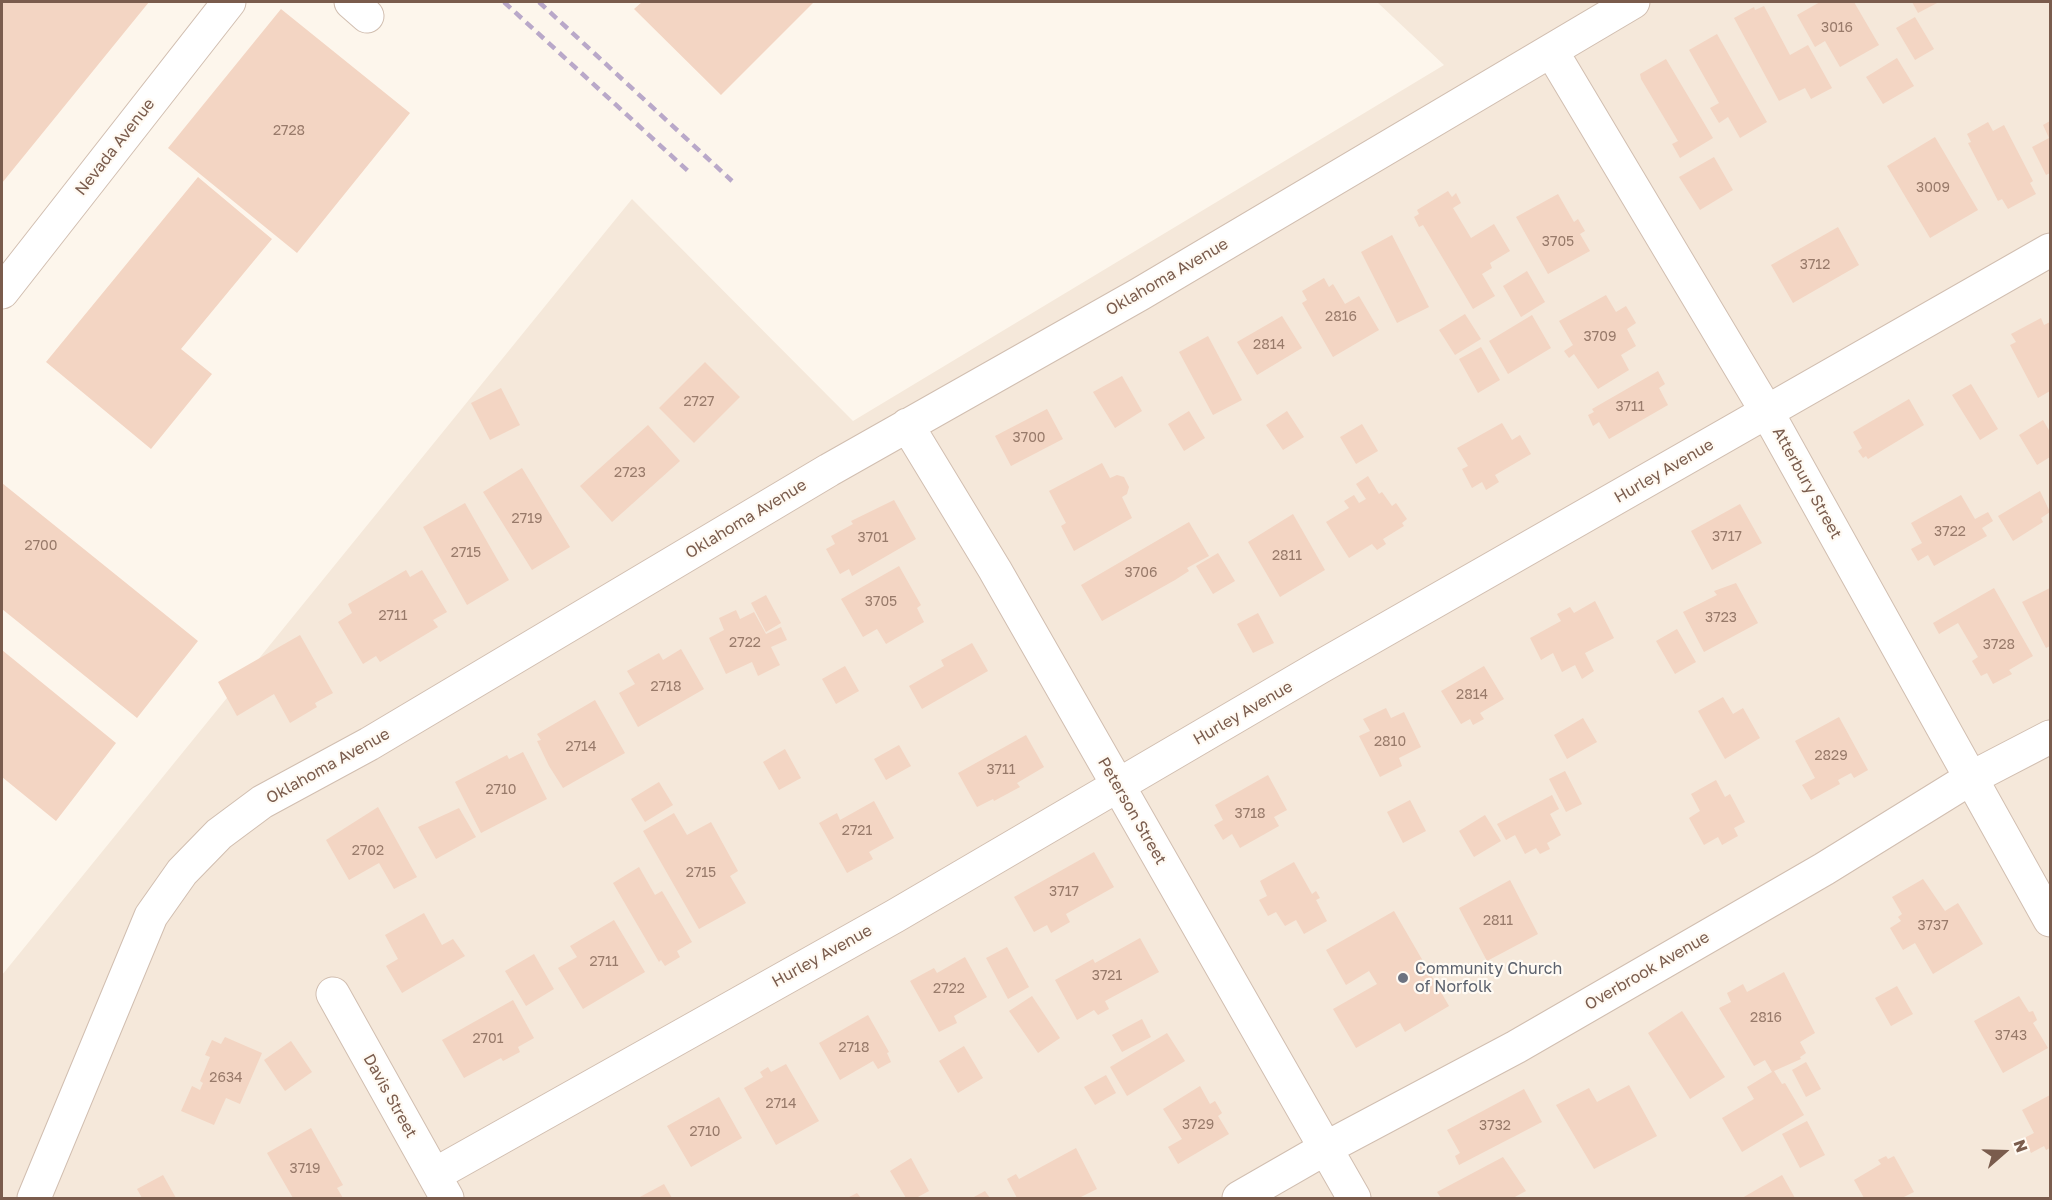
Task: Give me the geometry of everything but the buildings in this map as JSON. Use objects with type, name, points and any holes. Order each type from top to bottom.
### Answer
[{"type":"street","name":"Nevada Avenue","points":[[2,292],[229,2]]},
{"type":"street","name":"Oklahoma Avenue","points":[[34,1198],[151,916],[182,872],[219,834],[262,802],[369,744],[907,425],[1140,294],[1633,2]]},
{"type":"street","name":"Atterbury Street","points":[[1552,52],[1767,412],[2050,920]]},
{"type":"street","name":"Hurley Avenue","points":[[440,1187],[1330,661],[2050,250]]},
{"type":"street","name":"Peterson Street","points":[[907,425],[995,570],[1354,1198]]},
{"type":"street","name":"Overbrook Avenue","points":[[1239,1198],[1326,1148],[1516,1047],[1824,869],[1971,778],[2050,737]]},
{"type":"street","name":"Davis Street","points":[[333,994],[440,1187]]},
{"type":"shaded area","points":[[1377,2],[2050,2],[2050,1198],[2,1198],[2,975],[632,199],[853,421],[1444,65]]},
{"type":"railway","points":[[504,2],[688,171]]},
{"type":"railway","points":[[539,2],[732,181]]},
{"type":"place","name":"Community Church of Norfolk","points":[[1403,978]]}]
